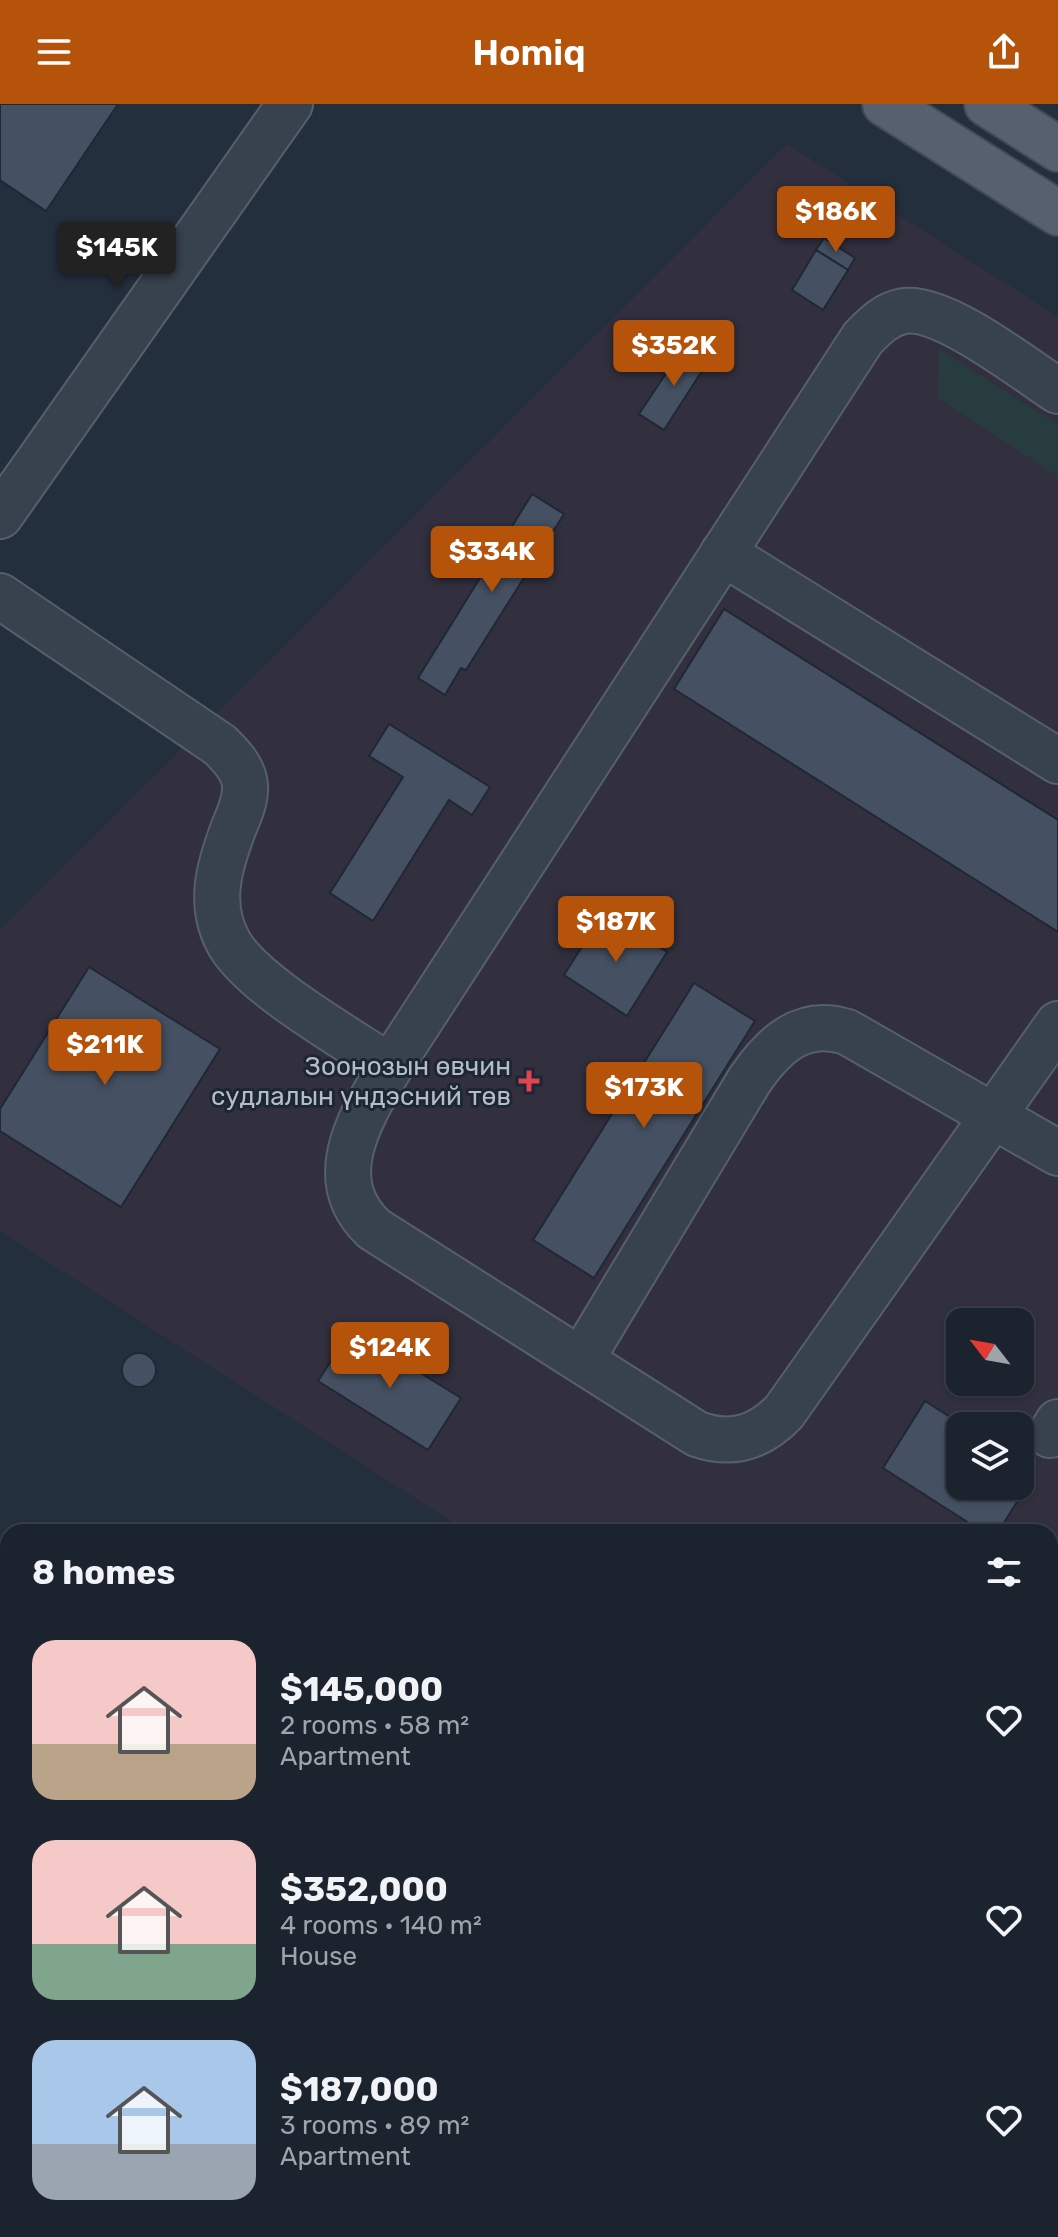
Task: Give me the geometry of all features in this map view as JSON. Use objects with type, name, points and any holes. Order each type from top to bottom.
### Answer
[{"type":"main road","points":[[885,104],[1058,213]]},
{"type":"main road","points":[[987,104],[1058,149]]},
{"type":"street","points":[[0,516],[290,104]]},
{"type":"street","points":[[1058,391],[943,319],[916,310],[890,315],[872,329],[856,349],[390,1067],[362,1115],[350,1150],[350,1189],[364,1219],[374,1229],[697,1434],[733,1441],[758,1434],[784,1412],[1058,1024]]},
{"type":"street","points":[[723,553],[1058,761]]},
{"type":"street","points":[[0,596],[220,745],[232,757],[242,775],[245,789],[240,814],[217,878],[216,899],[228,942],[239,957],[272,987],[390,1067]]},
{"type":"street","points":[[581,1360],[749,1081],[768,1054],[788,1039],[822,1029],[847,1032],[1058,1153]]},
{"type":"shaded area","name":"Зоонозын өвчин судлалын үндэсний төв","points":[[787,144],[1058,317],[1058,1524],[456,1524],[0,1231],[0,930]]},
{"type":"green space","points":[[939,349],[1058,425],[1058,476],[938,398]]},
{"type":"building","points":[[0,104],[118,104],[46,211],[0,180]]},
{"type":"building","points":[[824,238],[855,258],[848,270],[816,250]]},
{"type":"building","points":[[816,250],[848,270],[823,310],[792,290]]},
{"type":"building","points":[[685,345],[709,360],[664,430],[639,414]]},
{"type":"building","points":[[532,494],[564,514],[466,670],[461,668],[445,695],[418,678]]},
{"type":"building","points":[[724,609],[1058,820],[1058,932],[674,689]]},
{"type":"building","points":[[389,724],[490,787],[472,815],[449,800],[373,921],[330,893],[403,777],[369,756]]},
{"type":"building","points":[[604,912],[667,952],[627,1016],[564,975]]},
{"type":"building","points":[[89,967],[220,1049],[121,1207],[0,1131],[0,1109]]},
{"type":"building","points":[[694,983],[755,1021],[594,1278],[533,1240]]},
{"type":"building","points":[[351,1330],[461,1398],[428,1450],[318,1381]]},
{"type":"building","points":[[139,1353],[151,1358],[156,1370],[151,1382],[139,1387],[127,1382],[122,1370],[127,1358]]},
{"type":"building","points":[[925,1401],[946,1414],[946,1500],[1018,1500],[1003,1524],[970,1524],[883,1468]]},
{"type":"place","name":"Зоонозын өвчин судлалын үндэсний төв","points":[[529,1081]]}]
